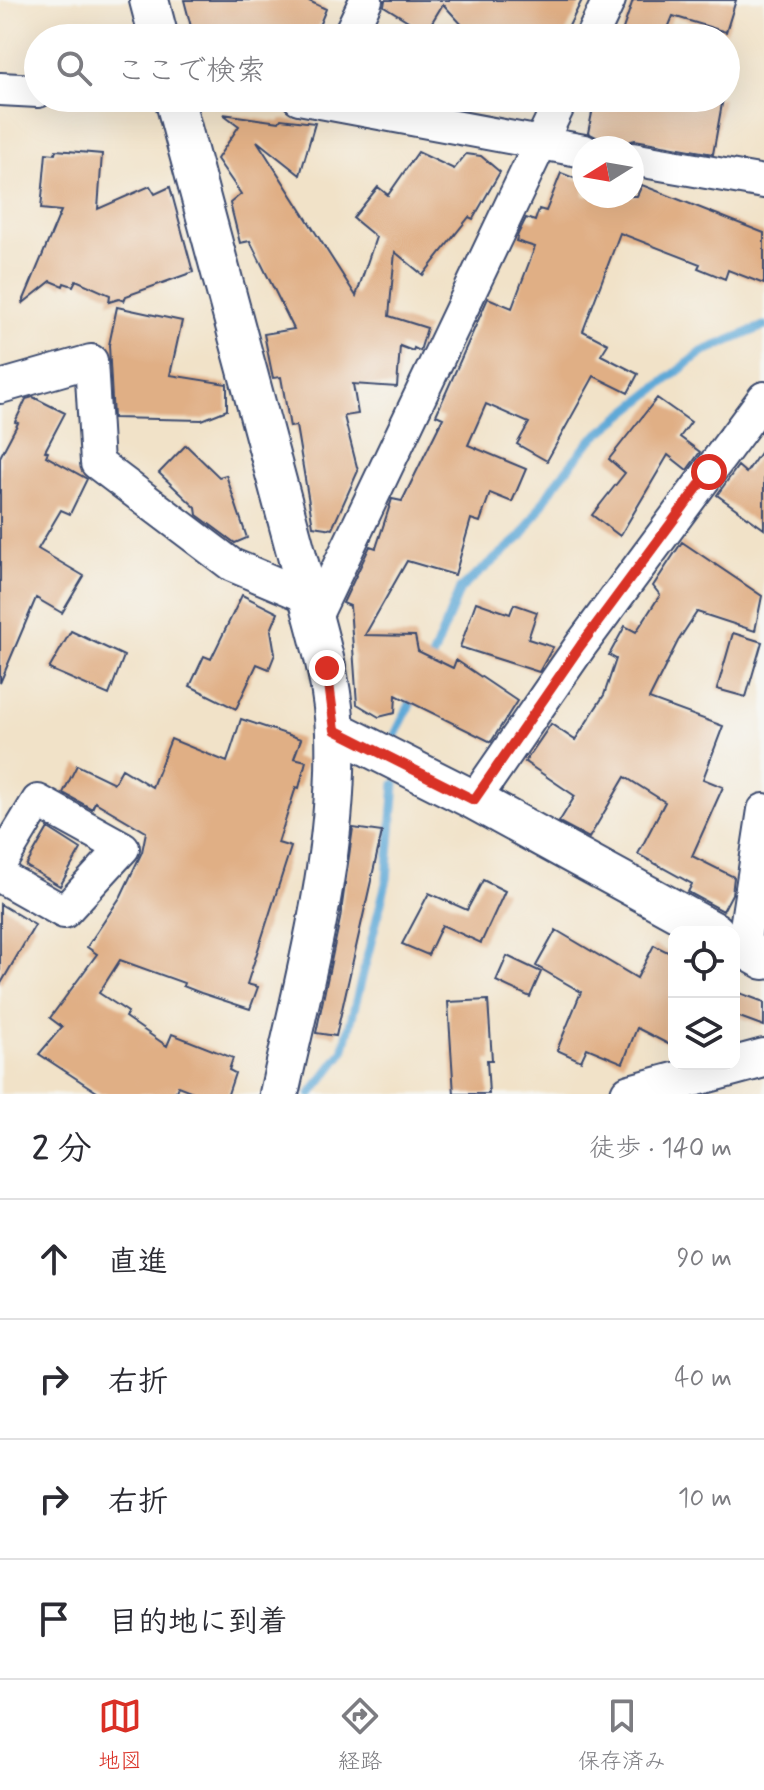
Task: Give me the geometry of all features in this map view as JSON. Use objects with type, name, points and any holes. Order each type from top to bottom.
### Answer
[{"type":"street","points":[[149,0],[155,24]]},
{"type":"street","points":[[355,24],[366,0]]},
{"type":"street","points":[[598,24],[609,0]]},
{"type":"street","points":[[0,89],[24,90]]},
{"type":"street","points":[[178,112],[327,668],[335,730],[335,791],[319,914],[279,1094]]},
{"type":"street","points":[[380,112],[572,149]]},
{"type":"street","points":[[311,608],[555,112]]},
{"type":"street","points":[[644,161],[764,182]]},
{"type":"street","points":[[0,387],[91,361],[97,463],[232,565],[311,608]]},
{"type":"street","points":[[474,800],[581,645],[764,398]]},
{"type":"street","points":[[335,730],[474,800],[703,926]]},
{"type":"street","points":[[0,864],[38,801],[123,848],[64,912],[0,876]]},
{"type":"street","points":[[740,941],[764,810]]},
{"type":"street","points":[[643,1092],[764,1058]]},
{"type":"building","points":[[184,0],[307,0],[326,9],[320,24],[190,24]]},
{"type":"building","points":[[385,0],[582,0],[570,24],[461,24],[443,4],[431,24],[413,24],[384,6]]},
{"type":"building","points":[[633,0],[736,0],[728,24],[700,24],[673,16],[670,24],[625,24]]},
{"type":"building","points":[[592,112],[720,112],[713,154],[644,142],[644,136],[594,136],[588,133]]},
{"type":"building","points":[[223,114],[279,122],[281,119],[315,123],[300,175],[257,141],[356,296],[376,237],[353,218],[378,187],[388,195],[418,152],[454,169],[466,154],[481,156],[500,172],[473,219],[469,217],[423,275],[395,252],[389,316],[427,328],[420,351],[400,346],[397,387],[353,384],[358,414],[344,416],[358,471],[332,529],[313,526],[296,426],[290,427],[281,377],[273,378],[264,334],[294,329],[250,241],[240,243],[230,203],[241,194],[217,159],[239,126]]},
{"type":"building","points":[[56,150],[102,154],[98,209],[150,186],[155,194],[170,187],[193,272],[126,296],[124,301],[109,302],[110,295],[76,280],[73,286],[51,281],[22,304],[61,211],[41,209],[46,153],[55,154]]},
{"type":"building","points":[[561,173],[572,177],[572,208],[644,208],[644,186],[764,233],[764,284],[728,270],[725,279],[698,268],[700,264],[620,233],[583,331],[608,344],[601,355],[638,374],[628,393],[594,376],[547,461],[517,444],[529,423],[486,404],[468,445],[526,469],[512,502],[490,493],[480,522],[471,519],[455,575],[407,561],[365,635],[415,636],[418,651],[453,668],[456,660],[517,701],[491,742],[396,695],[395,713],[379,717],[357,704],[350,606],[343,603],[370,546],[376,548],[392,499],[402,501],[443,418],[436,415],[488,298],[512,308],[535,247],[516,241],[526,218],[535,221],[539,209],[546,211]]},
{"type":"building","points":[[117,307],[182,321],[170,375],[227,384],[227,410],[202,420],[113,418],[109,345]]},
{"type":"building","points":[[33,397],[65,413],[45,451],[48,452],[46,456],[87,479],[70,514],[61,510],[38,549],[84,576],[62,613],[36,598],[0,683],[0,457],[18,423],[15,422],[26,399]]},
{"type":"building","points":[[657,398],[691,422],[680,437],[700,452],[687,470],[668,455],[620,536],[592,515],[625,473],[609,459]]},
{"type":"building","points":[[186,445],[219,477],[226,475],[247,538],[235,543],[197,515],[196,508],[159,473]]},
{"type":"building","points":[[764,447],[764,529],[717,495],[738,466],[746,473]]},
{"type":"building","points":[[682,542],[762,596],[755,631],[697,612],[678,641],[649,699],[723,726],[703,779],[723,787],[692,856],[734,877],[732,894],[723,911],[688,892],[692,884],[638,854],[665,802],[625,777],[589,838],[559,822],[575,796],[525,762],[551,724],[575,740],[604,695],[616,659],[609,655],[625,626],[636,632],[660,595],[653,586]]},
{"type":"building","points":[[242,595],[278,613],[271,630],[275,654],[269,669],[257,664],[236,709],[190,686],[204,656],[211,659]]},
{"type":"building","points":[[476,602],[510,614],[514,604],[537,612],[528,639],[553,647],[539,672],[460,647]]},
{"type":"building","points":[[71,631],[124,656],[109,695],[49,669]]},
{"type":"building","points":[[733,633],[762,642],[746,697],[717,689]]},
{"type":"building","points":[[241,719],[301,739],[294,758],[306,761],[278,843],[291,847],[247,984],[258,987],[250,1009],[120,960],[99,993],[128,1012],[125,1017],[167,1046],[172,1034],[233,1058],[229,1070],[235,1073],[228,1094],[198,1094],[178,1086],[175,1094],[100,1094],[39,1054],[62,1027],[50,1018],[97,954],[87,947],[121,896],[142,852],[146,832],[95,802],[92,809],[63,793],[77,765],[114,783],[122,769],[152,787],[171,739],[227,762]]},
{"type":"building","points":[[48,828],[81,849],[60,886],[26,866]]},
{"type":"building","points":[[353,828],[382,832],[336,1036],[316,1033],[340,919]]},
{"type":"building","points":[[483,880],[505,891],[481,943],[442,925],[428,955],[402,944],[429,893],[467,910]]},
{"type":"building","points":[[0,904],[35,925],[0,985]]},
{"type":"building","points":[[556,930],[637,978],[654,945],[668,952],[668,1044],[637,1028],[623,1063],[587,1048],[581,1061],[557,1050],[581,992],[536,966]]},
{"type":"building","points":[[507,956],[541,972],[530,997],[496,981]]},
{"type":"building","points":[[740,993],[764,1002],[764,1026],[740,1017]]},
{"type":"building","points":[[488,1000],[492,1060],[487,1060],[489,1094],[454,1094],[448,1002]]},
{"type":"waterway","points":[[428,668],[460,589],[521,537],[555,484],[590,441],[702,352],[764,326]]},
{"type":"waterway","points":[[393,739],[416,692]]},
{"type":"waterway","points":[[311,1094],[343,1052],[387,879],[395,784]]},
{"type":"route","points":[[327,668],[335,730],[474,800],[581,645],[709,472]]}]
